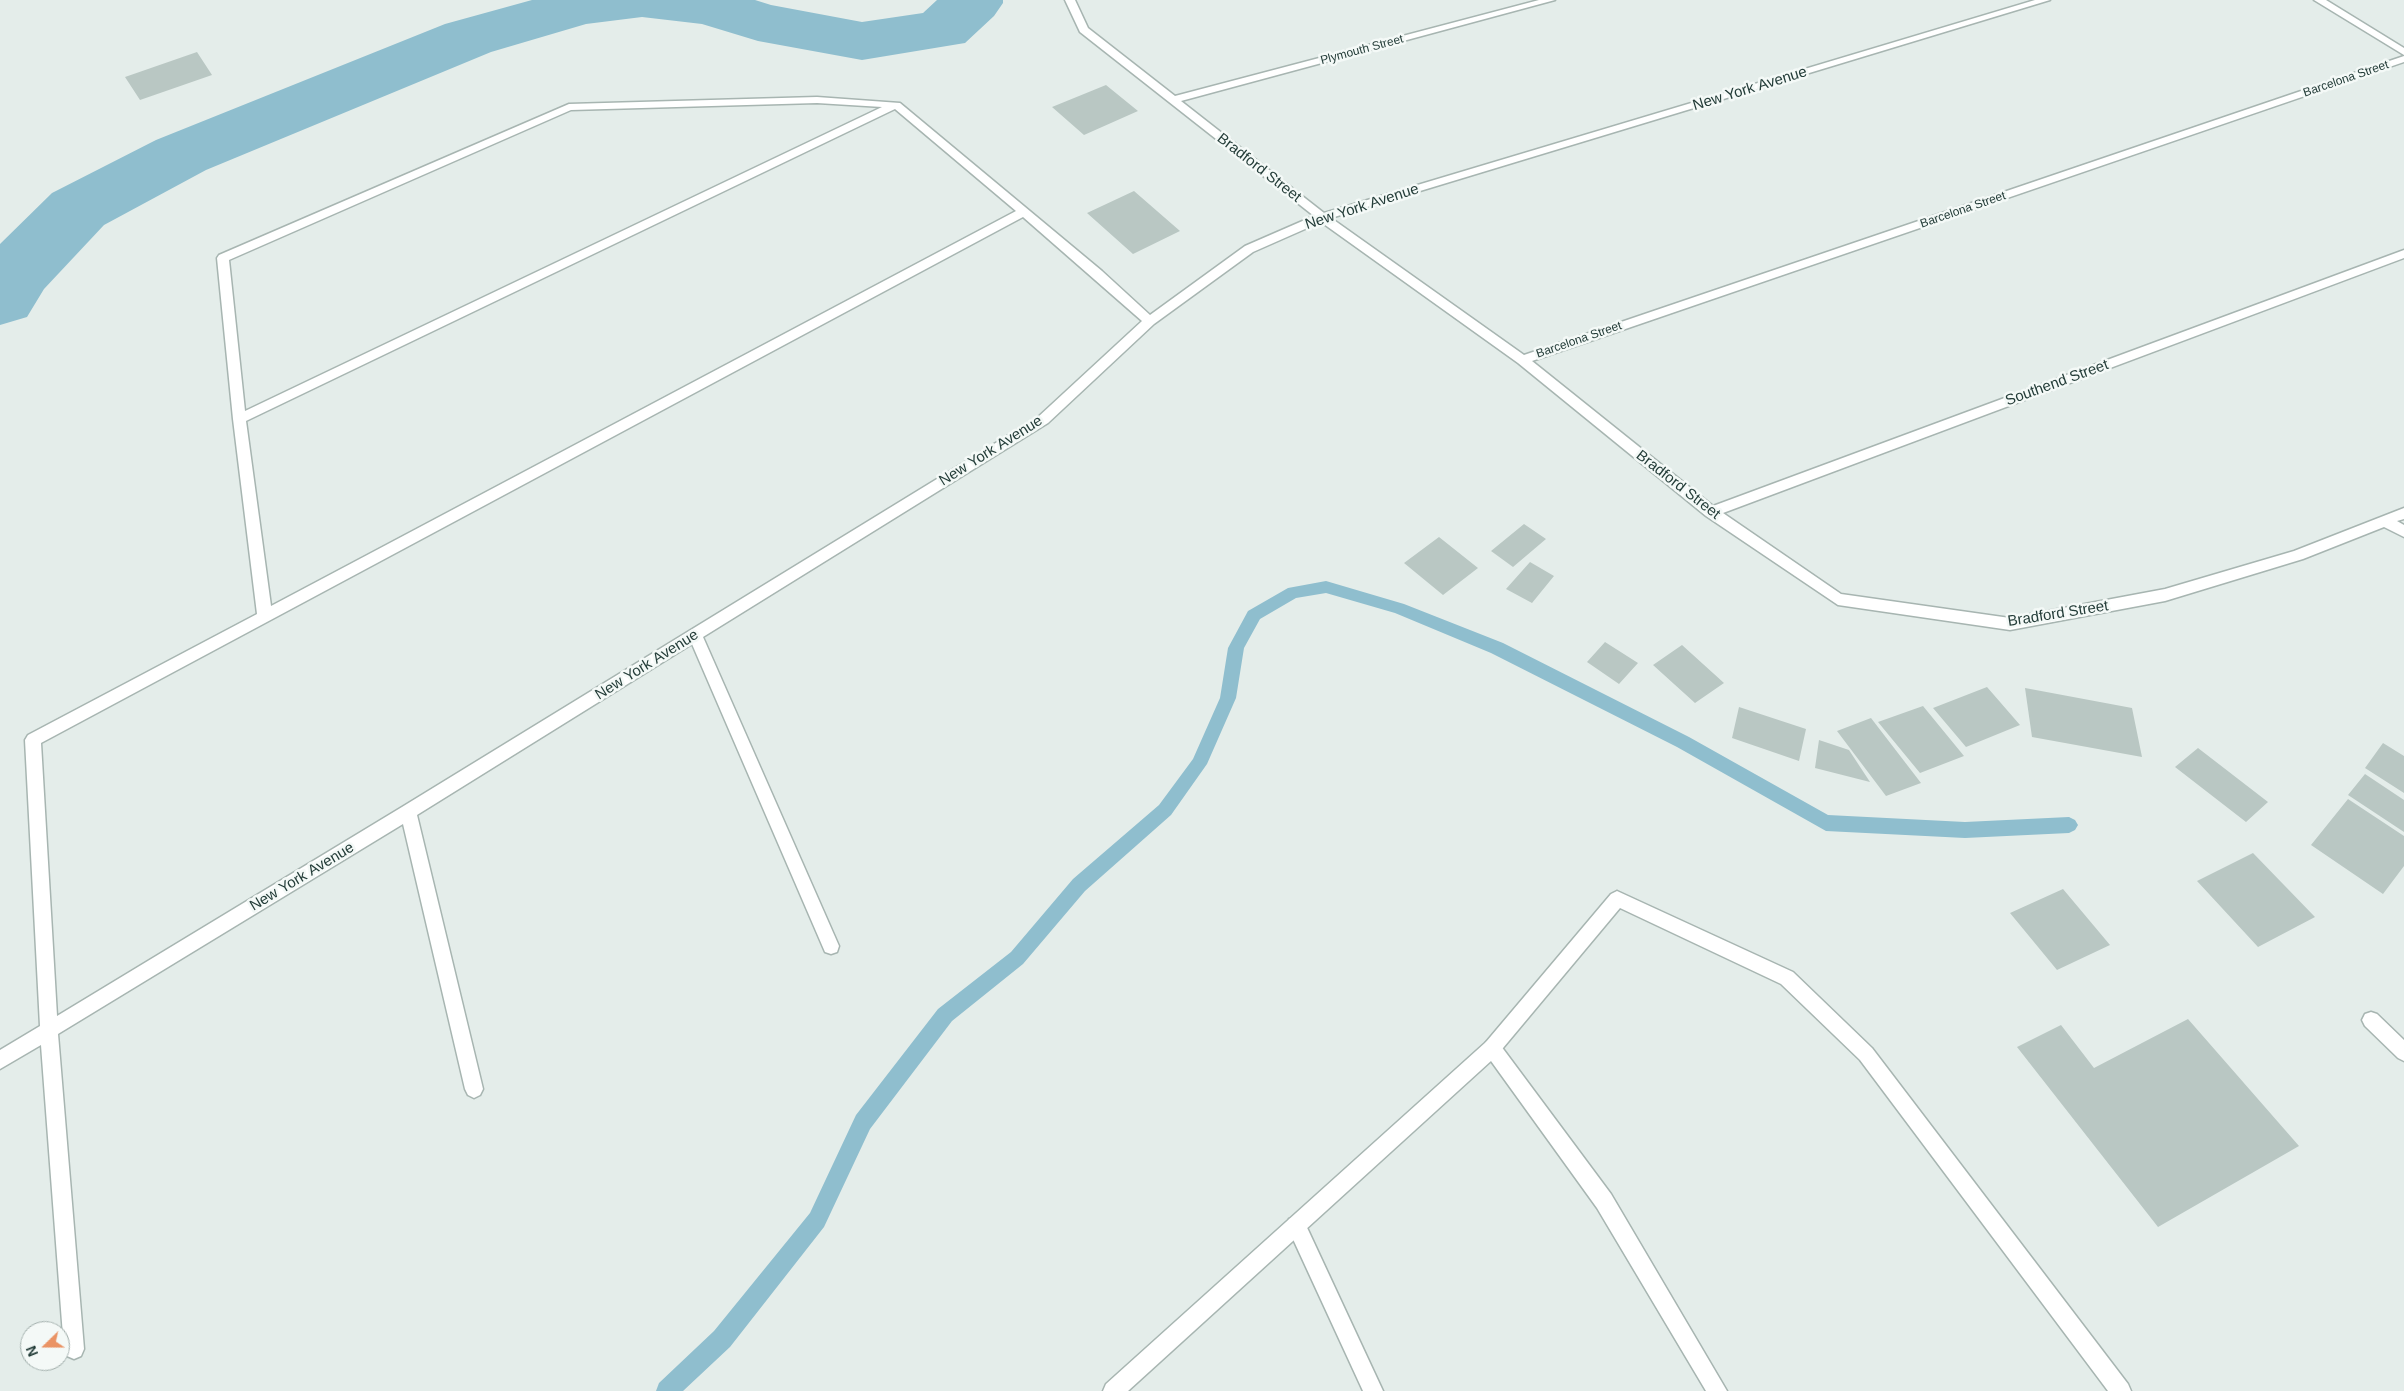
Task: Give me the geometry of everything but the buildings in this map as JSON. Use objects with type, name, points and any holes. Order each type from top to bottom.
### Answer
[{"type":"street","name":"Bradford Street","points":[[1070,0],[1084,30],[1322,217],[1522,360],[1710,512],[1838,599],[2010,624],[2165,595],[2298,555],[2404,513]]},
{"type":"street","name":"Plymouth Street","points":[[1173,100],[1550,0]]},
{"type":"street","name":"New York Avenue","points":[[0,1060],[408,812],[1043,420],[1150,321],[1249,249],[1322,217],[2044,0]]},
{"type":"street","points":[[2319,0],[2404,52]]},
{"type":"street","name":"Barcelona Street","points":[[1522,360],[2404,59]]},
{"type":"street","points":[[266,616],[238,419],[223,258],[569,107],[817,100],[896,105],[1098,274],[1150,321]]},
{"type":"street","points":[[238,419],[896,105]]},
{"type":"street","points":[[74,1349],[49,1030],[33,740],[1024,212]]},
{"type":"street","name":"Southend Street","points":[[1710,512],[2404,254]]},
{"type":"street","points":[[2386,521],[2404,532]]},
{"type":"street","points":[[696,635],[831,946]]},
{"type":"street","points":[[408,812],[474,1089]]},
{"type":"street","points":[[1113,1391],[1492,1048],[1617,900],[1787,978],[1866,1054],[2122,1391]]},
{"type":"street","points":[[2371,1020],[2404,1052]]},
{"type":"street","points":[[1492,1048],[1604,1201],[1717,1391]]},
{"type":"street","points":[[1296,1226],[1373,1391]]},
{"type":"waterway","points":[[0,299],[15,274],[78,209],[181,155],[468,38],[581,6],[635,0]]},
{"type":"waterway","points":[[649,0],[711,6],[758,22],[862,41],[942,29],[972,3],[972,0]]},
{"type":"waterway","points":[[667,1391],[722,1339],[817,1220],[863,1122],[945,1015],[1017,958],[1079,885],[1165,810],[1199,764],[1228,698],[1236,648],[1254,615],[1293,592],[1326,587],[1399,608],[1497,648],[1683,742],[1826,823],[1965,830],[2069,825]]}]
